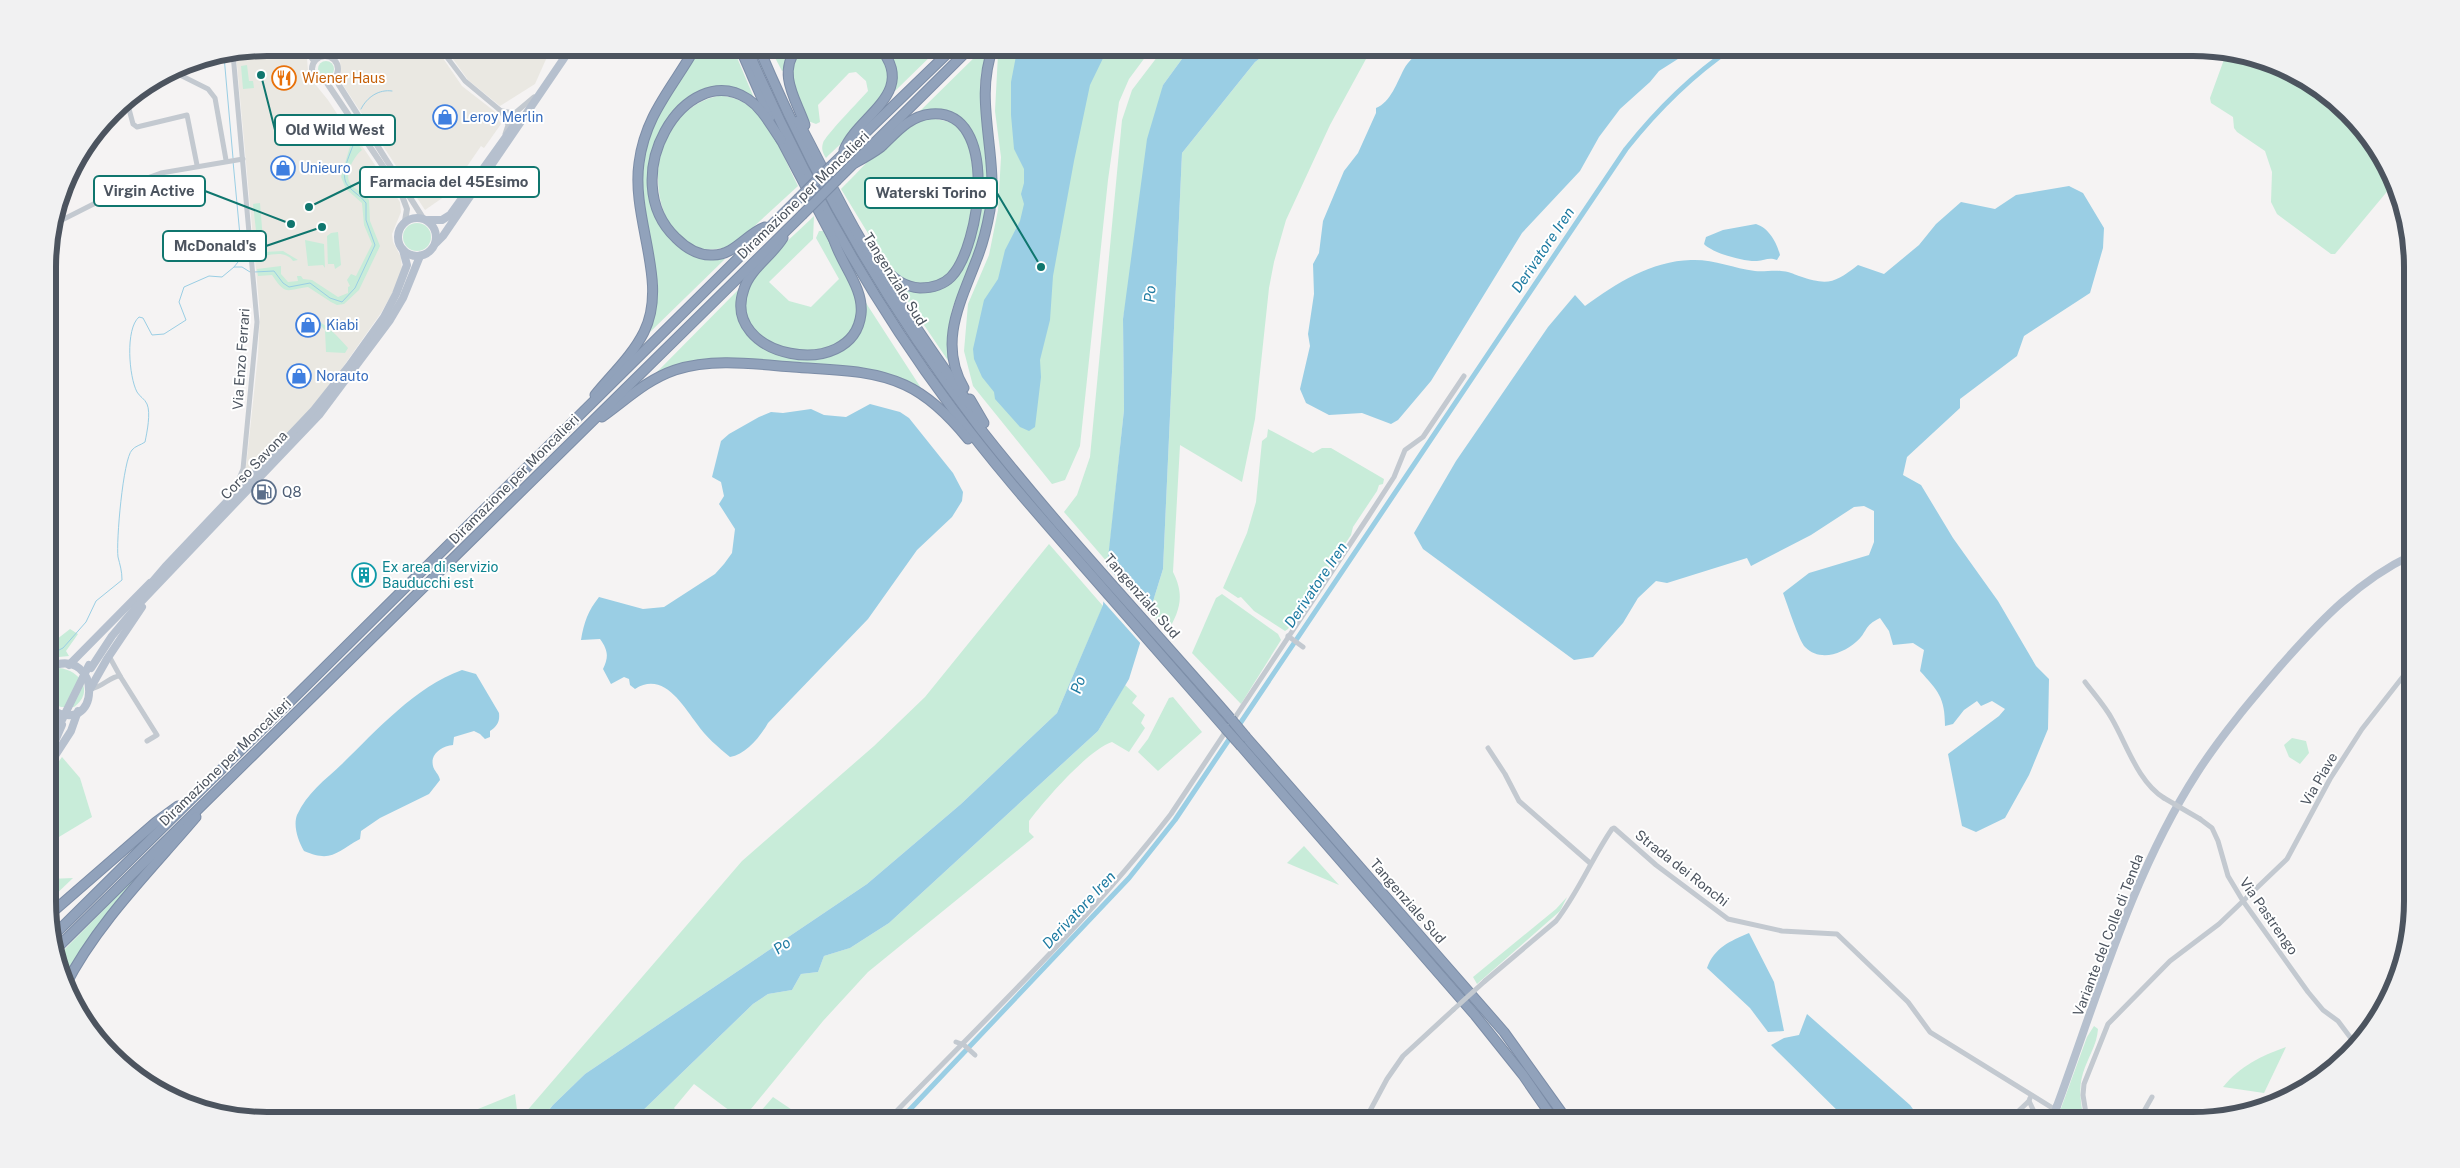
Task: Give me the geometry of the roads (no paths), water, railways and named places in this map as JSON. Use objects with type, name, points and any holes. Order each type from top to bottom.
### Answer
[{"type":"highway","points":[[584,413],[595,394],[634,349],[652,309],[654,285],[638,204],[639,162],[645,135],[657,106],[690,56]]},
{"type":"highway","points":[[744,56],[781,140],[834,240],[853,271],[882,306]]},
{"type":"highway","name":"Tangenziale Sud","points":[[751,56],[806,175],[882,306],[947,401],[1044,521],[1480,1021],[1523,1075],[1548,1112]]},
{"type":"highway","name":"Tangenziale Sud","points":[[762,56],[774,84],[829,194],[890,300],[947,383],[1015,471],[1049,511],[1504,1032],[1561,1112]]},
{"type":"highway","points":[[792,56],[790,60],[788,80],[810,145]]},
{"type":"highway","points":[[842,155],[849,139],[881,104],[889,91],[892,70],[886,56]]},
{"type":"highway","name":"Diramazione per Moncalieri","points":[[58,931],[193,796],[945,56]]},
{"type":"highway","name":"Diramazione per Moncalieri","points":[[61,944],[962,56]]},
{"type":"highway","points":[[984,422],[957,374],[952,352],[952,333],[958,306],[984,239],[990,207],[991,165],[984,89],[986,70],[990,56]]},
{"type":"highway","points":[[774,84],[792,110],[858,235],[909,316],[984,422],[1015,471]]},
{"type":"highway","points":[[770,226],[756,232],[726,252],[713,255],[694,251],[673,235],[659,213],[652,186],[652,166],[657,145],[673,118],[693,101],[715,92],[732,92],[750,101],[761,111],[781,140]]},
{"type":"highway","points":[[855,163],[875,151],[910,121],[920,116],[935,114],[952,118],[965,127],[975,147],[978,170],[977,203],[968,245],[957,269],[942,284],[921,288],[901,283],[886,270],[858,235]]},
{"type":"highway","points":[[789,227],[778,247],[749,279],[742,298],[743,317],[750,332],[762,342],[780,351],[805,355],[822,353],[844,343],[857,328],[861,315],[860,301],[834,240]]},
{"type":"highway","points":[[581,431],[645,384],[689,366],[724,363],[852,371],[904,384],[925,396],[945,413],[981,455],[1009,480]]},
{"type":"highway","points":[[70,977],[78,963],[126,898],[232,774]]},
{"type":"highway","points":[[57,908],[156,822],[193,796]]},
{"type":"main road","name":"Corso Savona","points":[[167,569],[319,415],[337,393],[396,309],[420,256],[430,251],[443,236],[538,93],[565,56]]},
{"type":"main road","name":"Corso Savona","points":[[56,733],[105,641],[231,496],[314,410],[384,317],[395,297],[405,272],[406,259],[398,235],[405,221],[417,217],[442,220],[450,214],[503,139],[521,119]]},
{"type":"main road","points":[[426,219],[436,230],[436,243]]},
{"type":"main road","points":[[403,250],[408,254],[420,256]]},
{"type":"main road","name":"Variante del Colle di Tenda","points":[[2055,1112],[2124,923],[2153,854],[2197,774],[2246,706],[2306,637],[2363,583],[2386,567],[2404,559]]},
{"type":"main road","points":[[56,712],[66,715],[78,711],[88,703],[90,689],[109,656],[167,569]]},
{"type":"main road","points":[[69,665],[167,569]]},
{"type":"main road","points":[[56,665],[69,665],[85,676],[90,689]]},
{"type":"main road","points":[[56,754],[71,731],[78,711]]},
{"type":"main road","name":"Corso Savona","points":[[56,737],[61,724]]},
{"type":"street","points":[[311,56],[314,61]]},
{"type":"street","points":[[335,56],[332,58],[322,56],[314,61],[312,67],[313,76],[327,83],[401,194],[407,209],[405,221]]},
{"type":"street","points":[[446,56],[465,81],[501,111],[508,125],[503,139]]},
{"type":"street","points":[[332,58],[338,68],[336,77],[339,85],[426,219]]},
{"type":"street","name":"Via Enzo Ferrari","points":[[231,496],[242,473],[257,322],[233,59]]},
{"type":"street","points":[[180,75],[212,93],[218,106],[230,160]]},
{"type":"street","points":[[327,83],[336,77]]},
{"type":"street","points":[[501,111],[510,113],[521,110],[538,93]]},
{"type":"street","points":[[129,108],[133,124],[137,127],[187,115],[197,165]]},
{"type":"street","points":[[61,220],[139,181],[161,173],[197,165],[243,159]]},
{"type":"street","points":[[895,1112],[960,1043],[1034,969],[1135,860],[1171,814],[1394,477],[1405,450],[1423,437],[1464,376]]},
{"type":"street","points":[[1288,636],[1303,647]]},
{"type":"street","points":[[109,656],[156,735],[147,741]]},
{"type":"street","name":"Via Piave","points":[[2086,1112],[2083,1095],[2084,1084],[2108,1024],[2170,961],[2219,924],[2287,859],[2330,780],[2362,729],[2404,675]]},
{"type":"street","points":[[90,689],[98,688],[116,676],[120,676]]},
{"type":"street","name":"Via Pastrengo","points":[[2085,682],[2113,720],[2146,782],[2154,792],[2212,828],[2218,841],[2228,876],[2243,901],[2313,998],[2323,1010],[2338,1021],[2352,1039]]},
{"type":"street","points":[[1488,748],[1506,774],[1519,801],[1590,863]]},
{"type":"street","name":"Strada dei Ronchi","points":[[1369,1112],[1387,1078],[1403,1056],[1485,981],[1556,920],[1565,909],[1590,863],[1614,828],[1656,865],[1728,919],[1782,931],[1837,934],[1908,1002],[1930,1032],[2030,1098]]},
{"type":"street","points":[[960,1043],[975,1055]]},
{"type":"street","points":[[2144,1112],[2152,1097]]},
{"type":"street","points":[[2017,1112],[2030,1098]]},
{"type":"street","points":[[2030,1098],[2035,1112]]},
{"type":"street","points":[[2030,1098],[2057,1112]]},
{"type":"water","points":[[1016,56],[1104,56],[1090,85],[1074,161],[1053,276],[1050,320],[1040,360],[1041,377],[1035,427],[1029,431],[1020,427],[995,399],[994,392],[982,377],[974,359],[973,349],[984,300],[998,279],[1005,250],[1020,221],[1024,204],[1021,194],[1024,183],[1024,169],[1014,149],[1011,82]]},
{"type":"water","name":"Po","points":[[1184,56],[1263,56],[1255,62],[1182,153],[1163,569],[1129,679],[1098,731],[889,923],[850,948],[824,956],[818,972],[801,974],[792,990],[768,994],[753,1004],[641,1112],[547,1112],[585,1074],[867,884],[961,804],[1057,713],[1103,605],[1124,410],[1123,319],[1147,139],[1163,85]]},
{"type":"water","points":[[1414,56],[1681,56],[1659,71],[1650,82],[1620,109],[1599,137],[1580,171],[1522,233],[1431,381],[1398,420],[1391,424],[1362,413],[1329,415],[1306,403],[1300,389],[1310,346],[1308,334],[1314,294],[1313,264],[1319,253],[1323,221],[1344,171],[1358,153],[1376,113],[1376,108],[1390,96],[1410,60]]},
{"type":"water","points":[[2069,186],[2083,193],[2104,228],[2103,248],[2090,293],[2024,336],[2017,356],[1960,399],[1960,408],[1907,457],[1903,475],[1921,485],[1953,538],[1998,601],[2036,666],[2049,679],[2048,729],[2029,775],[2005,818],[1976,832],[1962,826],[1948,754],[1999,716],[2005,709],[1992,701],[1981,706],[1977,701],[1964,710],[1953,724],[1945,726],[1942,701],[1932,684],[1920,671],[1924,650],[1913,643],[1893,645],[1889,631],[1880,618],[1868,626],[1860,638],[1838,653],[1831,655],[1817,654],[1811,652],[1802,643],[1783,593],[1809,573],[1869,555],[1874,542],[1874,511],[1864,506],[1854,507],[1811,535],[1751,566],[1747,558],[1667,583],[1656,581],[1638,598],[1623,623],[1593,657],[1574,660],[1423,549],[1414,533],[1456,461],[1548,327],[1575,295],[1585,306],[1609,289],[1635,275],[1662,264],[1676,261],[1699,260],[1755,271],[1786,272],[1824,282],[1843,276],[1858,265],[1884,274],[1919,245],[1936,224],[1961,202],[1995,209],[2016,195]]},
{"type":"water","points":[[1756,224],[1769,232],[1775,241],[1780,255],[1777,260],[1752,261],[1737,258],[1721,254],[1704,244],[1706,237],[1723,230]]},
{"type":"water","points":[[870,404],[900,412],[909,418],[953,473],[963,492],[962,501],[952,517],[917,550],[868,619],[768,723],[747,749],[730,757],[704,733],[678,699],[663,687],[654,684],[635,689],[630,685],[629,679],[624,677],[611,684],[603,669],[607,654],[600,639],[581,640],[587,617],[599,597],[643,609],[664,607],[715,574],[732,553],[735,529],[719,504],[724,496],[721,482],[712,477],[721,441],[729,434],[771,412],[783,413],[811,409],[824,415],[846,417]]},
{"type":"water","points":[[462,670],[476,674],[499,713],[496,725],[490,731],[490,737],[485,739],[474,731],[454,737],[453,745],[441,749],[433,757],[433,766],[440,780],[429,794],[380,818],[361,831],[360,839],[339,852],[328,856],[321,856],[304,851],[297,833],[296,819],[301,807],[311,793],[413,698],[428,687]]},
{"type":"water","points":[[1749,933],[1774,982],[1784,1031],[1768,1032],[1750,1008],[1707,968],[1718,950],[1729,942]]},
{"type":"water","points":[[1807,1014],[1910,1105],[1915,1112],[1839,1112],[1771,1045],[1784,1038],[1799,1035]]},
{"type":"waterway","name":"Derivatore Iren","points":[[1237,728],[1626,149],[1675,94],[1721,56]]},
{"type":"waterway","points":[[224,60],[233,158]]},
{"type":"waterway","points":[[361,109],[374,95],[383,91],[392,91]]},
{"type":"waterway","points":[[254,272],[274,271],[283,283],[289,287],[310,283],[330,298],[342,302],[355,288],[375,245],[366,220],[366,203],[345,181],[345,169],[355,139]]},
{"type":"waterway","points":[[233,161],[242,257],[234,267]]},
{"type":"waterway","points":[[56,649],[63,648],[86,622],[96,601],[122,580],[118,548],[123,484],[132,450],[145,442],[149,417],[147,404],[134,385],[130,365],[130,342],[135,323],[139,317],[143,318],[152,335],[164,334],[186,320],[179,302],[184,287],[209,276],[222,277],[234,267],[242,267],[250,272]]},
{"type":"waterway","name":"Derivatore Iren","points":[[908,1112],[1129,878],[1175,820],[1232,735]]},
{"type":"place","name":"Old Wild West","points":[[261,75]]},
{"type":"place","name":"Wiener Haus","points":[[284,78]]},
{"type":"place","name":"Leroy Merlin","points":[[445,117]]},
{"type":"place","name":"Unieuro","points":[[283,168]]},
{"type":"place","name":"Farmacia del 45Esimo","points":[[309,207]]},
{"type":"place","name":"Virgin Active","points":[[291,224]]},
{"type":"place","name":"McDonald's","points":[[322,227]]},
{"type":"place","name":"Waterski Torino","points":[[1041,267]]},
{"type":"place","name":"Kiabi","points":[[308,325]]},
{"type":"place","name":"Norauto","points":[[299,376]]},
{"type":"place","name":"Q8","points":[[264,492]]},
{"type":"place","name":"Ex area di servizio Bauducchi est","points":[[364,575]]}]
